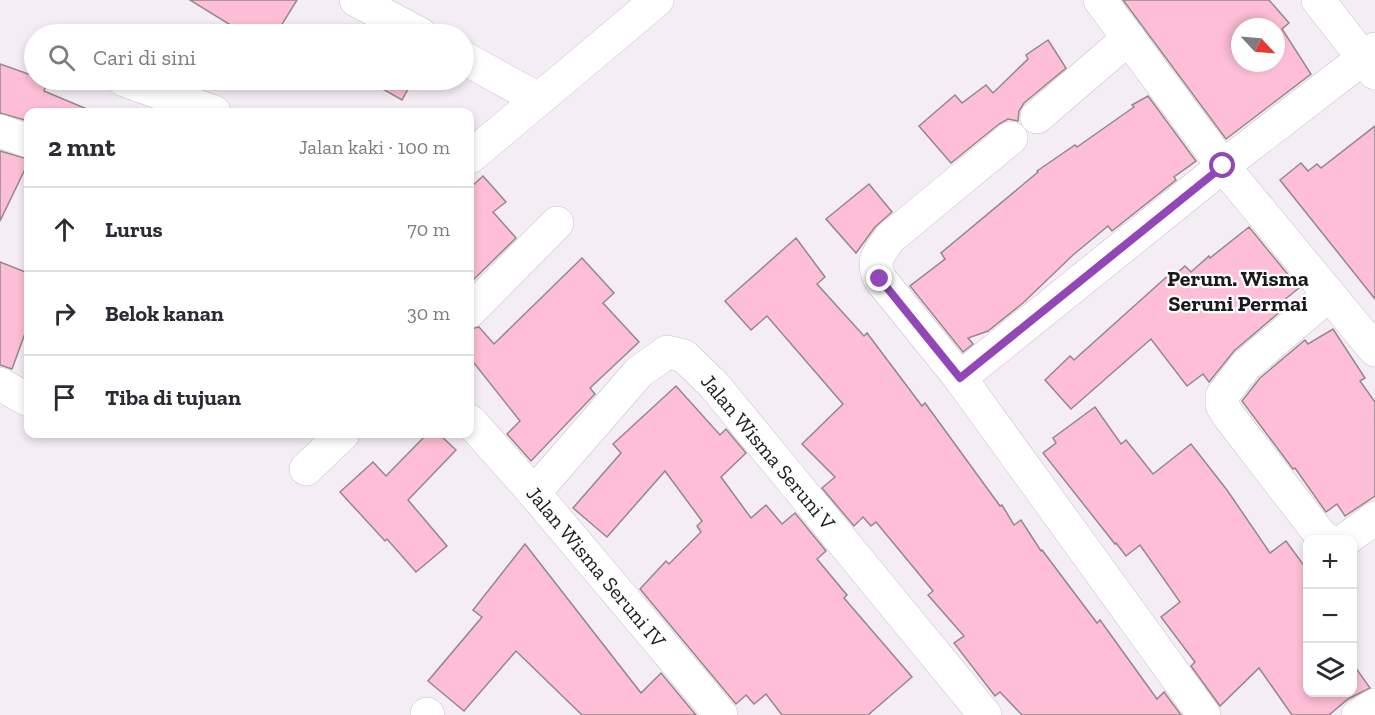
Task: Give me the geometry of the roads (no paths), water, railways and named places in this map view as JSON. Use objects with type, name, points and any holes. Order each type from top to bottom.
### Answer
[{"type":"street","points":[[356,0],[401,24]]},
{"type":"street","points":[[474,154],[657,0]]},
{"type":"street","points":[[1100,0],[1223,166],[1375,350]]},
{"type":"street","points":[[960,378],[1223,166],[1371,60],[1318,0]]},
{"type":"street","points":[[1037,117],[1129,38]]},
{"type":"street","points":[[474,64],[538,99]]},
{"type":"street","points":[[152,90],[203,108]]},
{"type":"street","points":[[0,131],[24,140]]},
{"type":"street","points":[[1011,138],[890,238],[875,262],[875,267],[880,279],[960,378],[1204,715]]},
{"type":"street","points":[[474,307],[556,223]]},
{"type":"street","points":[[1320,535],[1228,415],[1222,405],[1222,396],[1246,364],[1329,295]]},
{"type":"street","name":"Jalan Wisma Seruni V","points":[[534,493],[639,372],[667,352],[684,356],[714,385],[985,715]]},
{"type":"street","points":[[0,384],[24,398]]},
{"type":"street","name":"Jalan Wisma Seruni IV","points":[[474,426],[534,493],[720,715]]},
{"type":"street","points":[[306,469],[339,438]]},
{"type":"street","points":[[1352,535],[1375,518]]},
{"type":"street","points":[[1358,715],[1375,705]]},
{"type":"district","name":"Perum. Wisma Seruni Permai","points":[[1238,290]]}]
